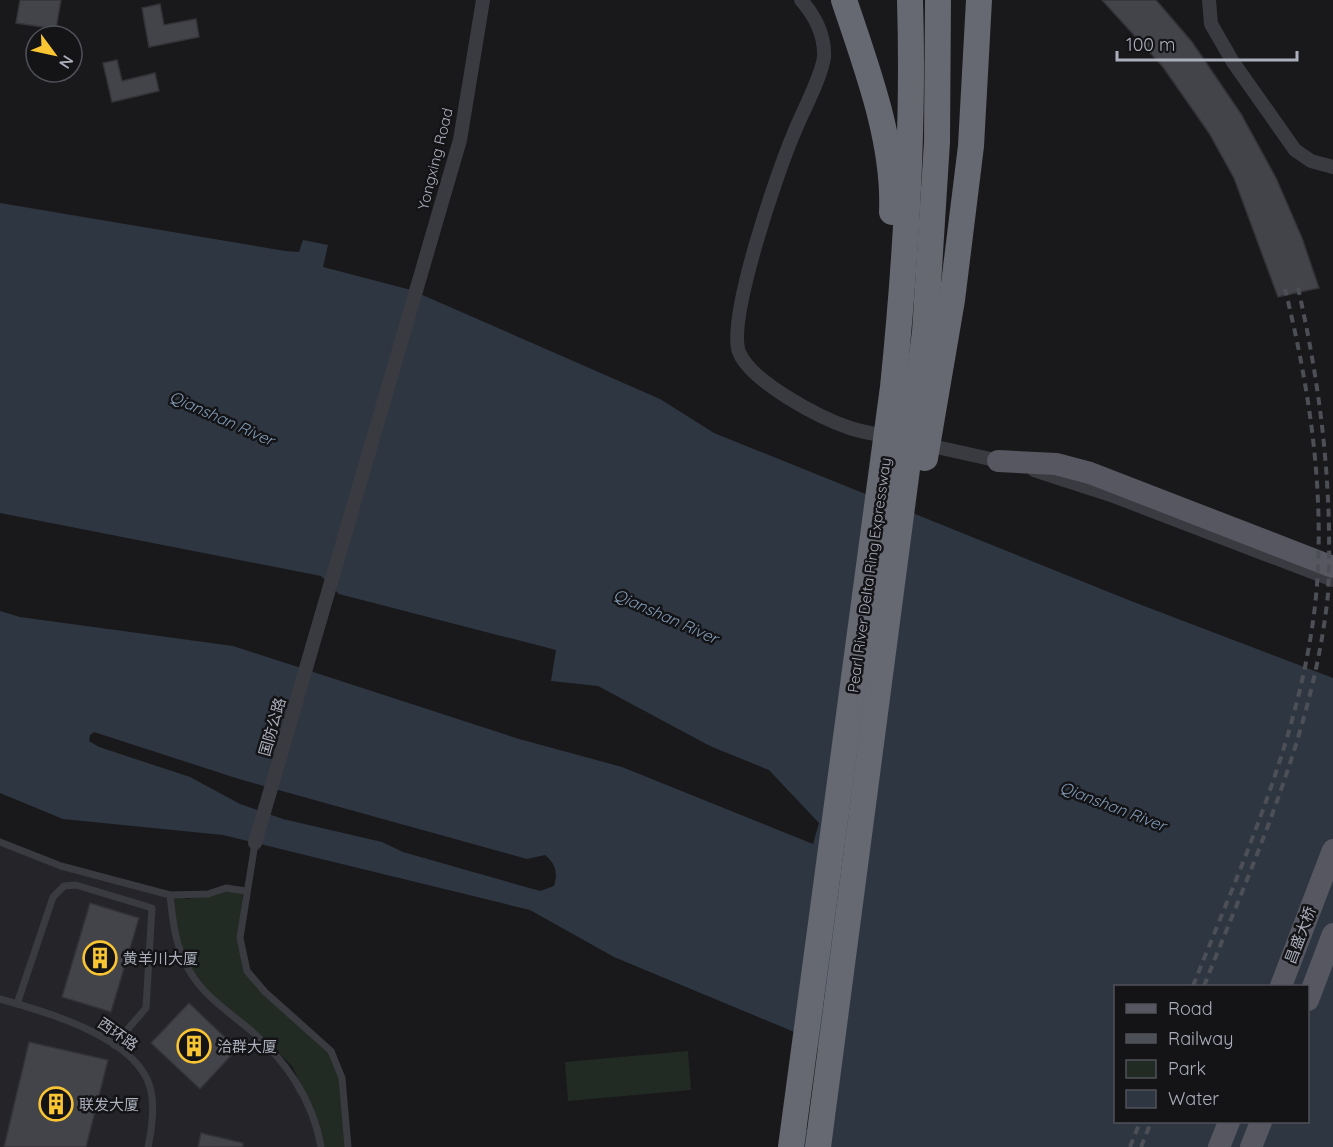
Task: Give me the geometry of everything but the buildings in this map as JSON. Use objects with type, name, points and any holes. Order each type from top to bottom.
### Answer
[{"type":"highway","points":[[829,0],[874,129],[882,162],[890,268]]},
{"type":"highway","points":[[844,0],[874,96],[890,168],[893,202],[890,268],[856,667]]},
{"type":"highway","name":"Pearl River Delta Ring Expressway","points":[[791,1147],[893,387],[903,286],[910,142],[910,0]]},
{"type":"highway","name":"Pearl River Delta Ring Expressway","points":[[818,1147],[925,332],[934,197],[938,0]]},
{"type":"highway","points":[[934,197],[954,0]]},
{"type":"highway","points":[[882,670],[922,479],[952,300],[971,146],[979,0]]},
{"type":"main road","points":[[998,461],[1056,464],[1090,472],[1333,567]]},
{"type":"main road","name":"昌盛大桥","points":[[1282,985],[1333,850]]},
{"type":"main road","name":"昌盛大桥","points":[[1309,997],[1333,934]]},
{"type":"main road","points":[[1219,1147],[1229,1123]]},
{"type":"main road","points":[[1251,1147],[1261,1123]]},
{"type":"street","name":"Yongxing Road","points":[[417,289],[460,140],[483,0]]},
{"type":"street","points":[[801,0],[815,16],[821,33],[824,58],[780,166],[751,263],[736,333],[739,353],[758,376],[812,412],[850,428],[998,461],[1111,495],[1333,580]]},
{"type":"street","points":[[1209,0],[1211,24],[1233,62],[1295,150],[1311,161],[1333,166]]},
{"type":"street","name":"国防公路","points":[[255,843],[417,289]]},
{"type":"lane","points":[[0,842],[62,866],[170,894],[198,895],[226,888],[246,891]]},
{"type":"lane","name":"国防公路","points":[[255,843],[240,938],[246,971],[265,992],[331,1051],[342,1078],[348,1147]]},
{"type":"lane","points":[[17,1004],[53,897],[64,886],[76,885],[152,908],[146,1008],[114,1045]]},
{"type":"lane","points":[[170,894],[174,931],[190,972],[206,994],[251,1030],[289,1068],[308,1107],[321,1147]]},
{"type":"lane","name":"西环路","points":[[0,999],[96,1031],[131,1057],[150,1087],[152,1131],[148,1147]]},
{"type":"shaded area","points":[[0,842],[62,866],[170,895],[174,931],[289,1068],[308,1107],[321,1147],[0,1147]]},
{"type":"green space","points":[[226,891],[243,893],[238,939],[245,971],[330,1051],[342,1078],[347,1147],[323,1147],[311,1105],[292,1066],[253,1028],[208,992],[184,954],[176,929],[173,896],[188,899]]},
{"type":"green space","points":[[688,1051],[691,1090],[568,1101],[565,1062]]},
{"type":"water","name":"Qianshan River","points":[[0,203],[285,251],[299,252],[303,240],[328,245],[323,267],[411,290],[660,399],[714,433],[1131,601],[1333,678],[1333,1147],[788,1147],[791,1136],[835,1118],[839,1076],[811,1039],[614,957],[530,910],[223,835],[63,819],[0,793],[0,611],[20,617],[233,646],[519,739],[622,767],[813,844],[819,823],[769,770],[710,746],[598,686],[551,681],[556,650],[339,594],[321,576],[0,513]],"holes":[[[94,732],[239,779],[527,859],[545,855],[555,869],[554,886],[540,891],[403,852],[382,842],[283,819],[240,804],[190,777],[99,747],[89,741],[90,735]]]},
{"type":"railway","points":[[1204,985],[1262,843],[1296,745],[1321,645],[1328,594],[1329,517],[1324,440],[1313,364],[1298,288]]},
{"type":"railway","points":[[1193,985],[1270,790],[1300,689],[1311,637],[1319,548],[1316,473],[1308,399],[1285,289]]},
{"type":"railway","points":[[1130,1147],[1140,1123]]},
{"type":"railway","points":[[1141,1147],[1151,1123]]},
{"type":"place","name":"黄羊川大厦","points":[[100,958]]},
{"type":"place","name":"洽群大厦","points":[[194,1046]]},
{"type":"place","name":"联发大厦","points":[[56,1104]]}]
